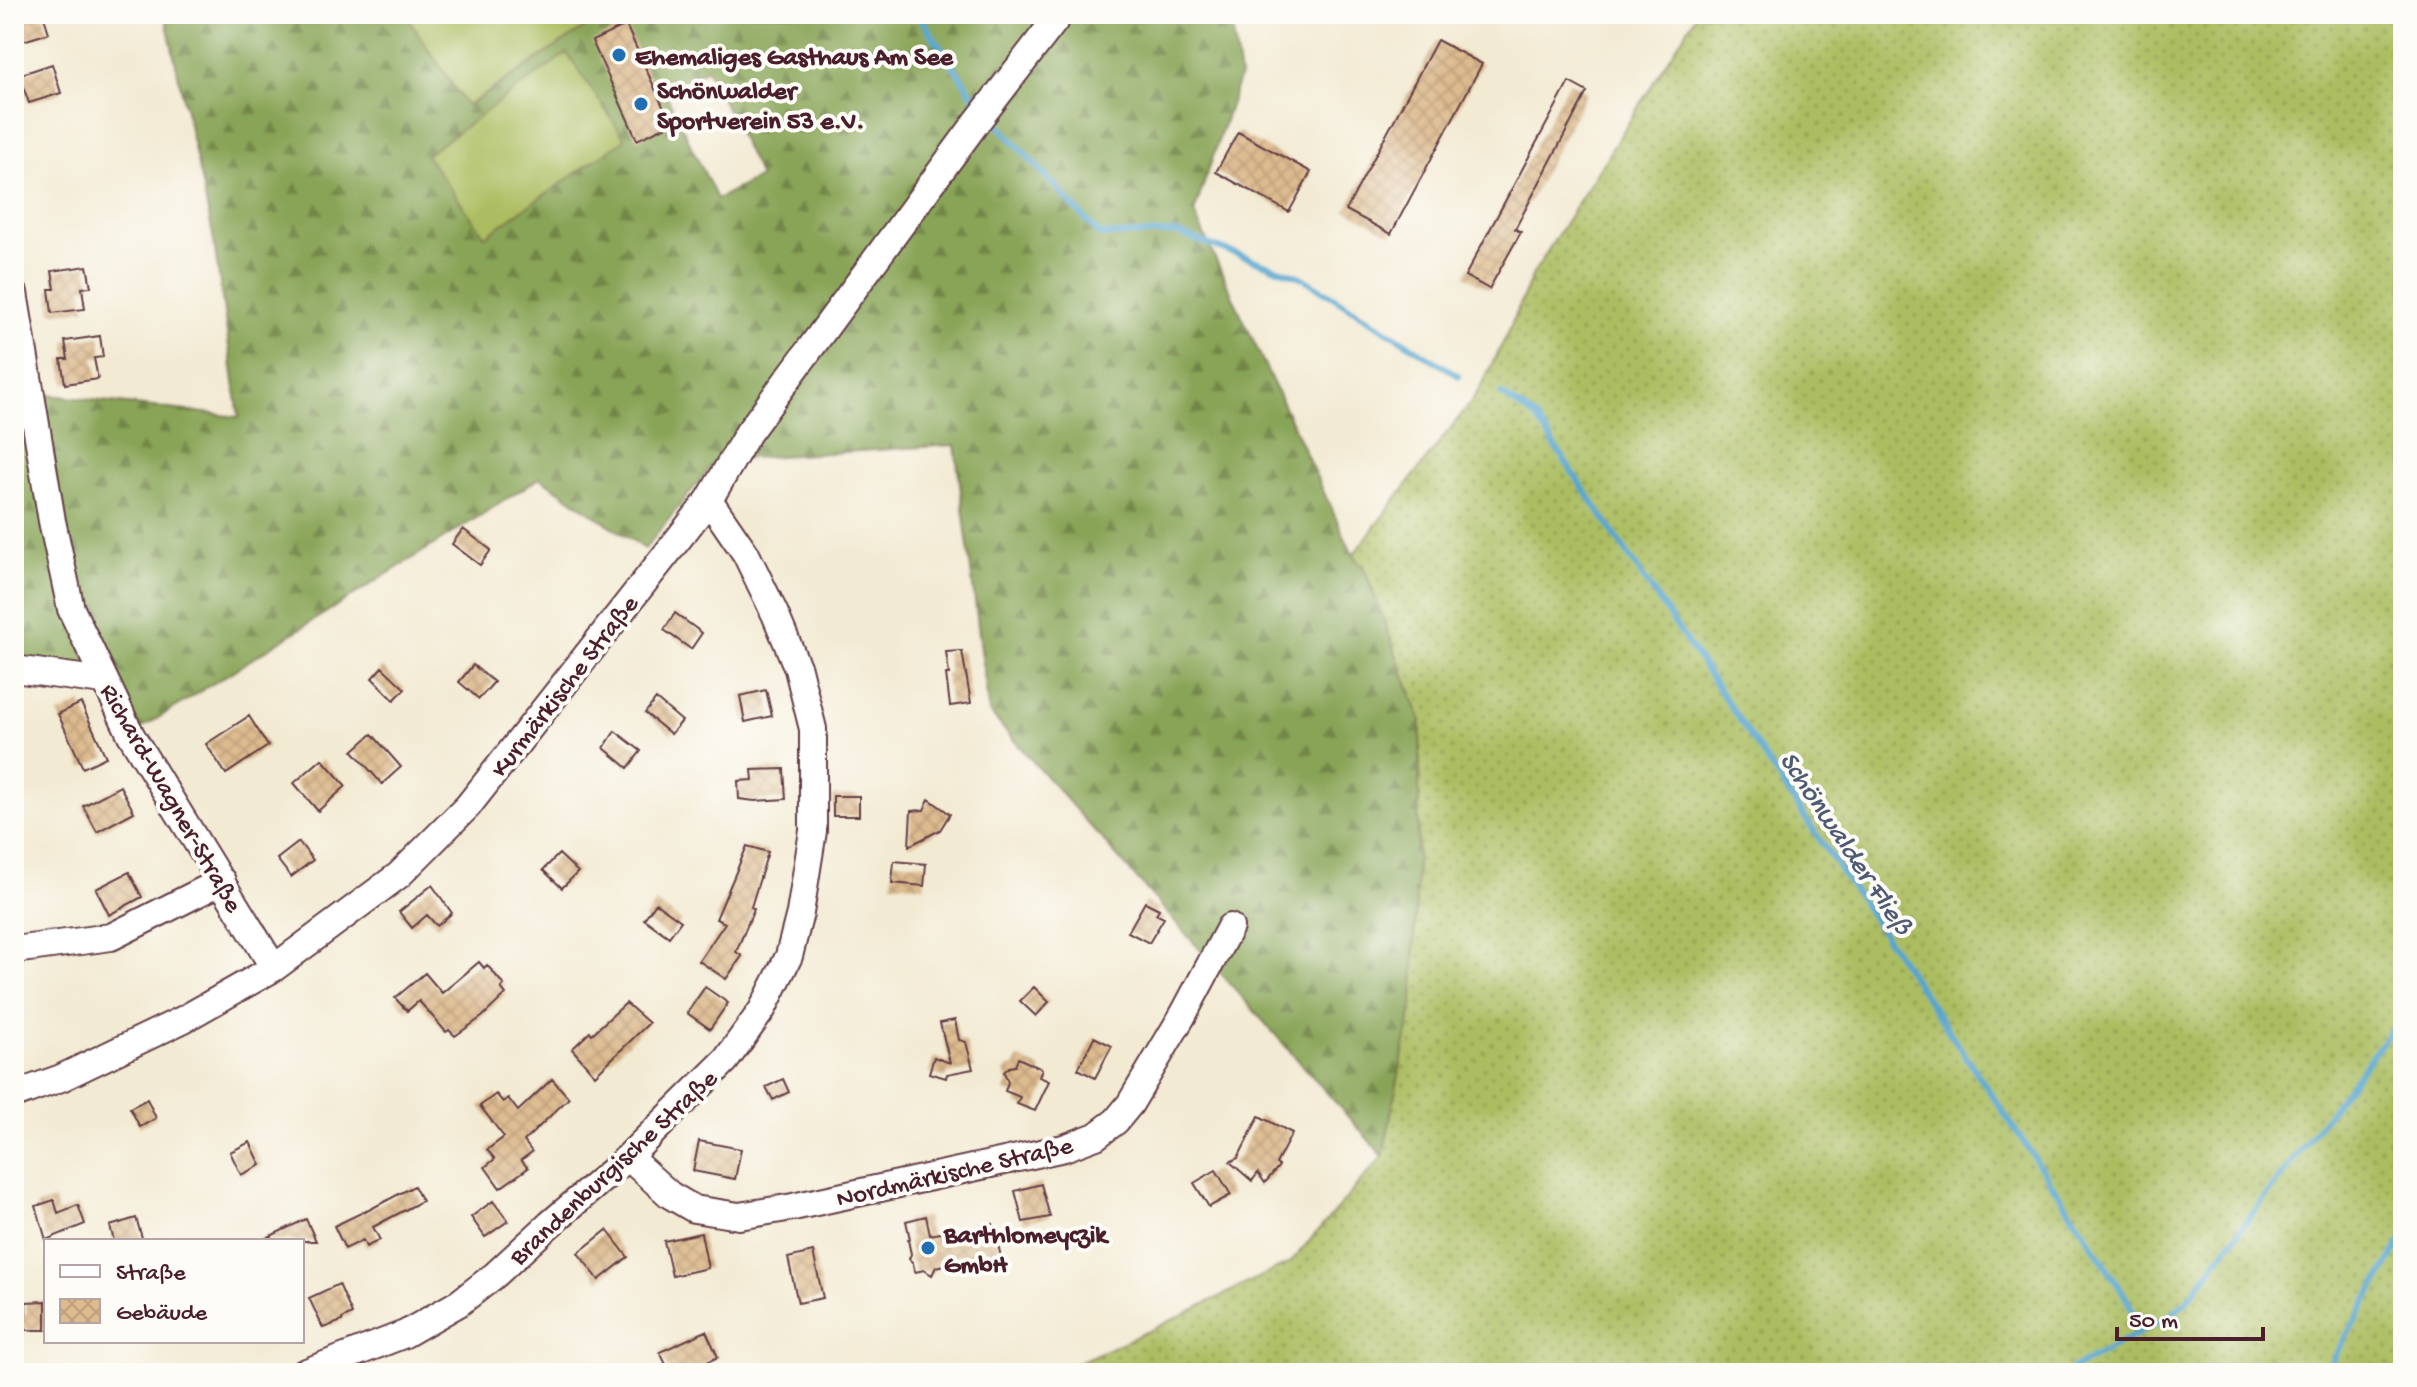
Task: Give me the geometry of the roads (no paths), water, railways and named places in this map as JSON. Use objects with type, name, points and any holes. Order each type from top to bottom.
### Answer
[{"type":"street","name":"Kurmärkische Straße","points":[[14,1095],[61,1078],[184,1019],[274,968],[399,875],[468,806],[709,500],[748,433],[1060,14]]},
{"type":"street","name":"Richard-Wagner-Straße","points":[[14,293],[49,506],[71,609],[131,735],[274,968]]},
{"type":"street","name":"Brandenburgische Straße","points":[[304,1373],[405,1334],[459,1303],[495,1275],[628,1157],[726,1060],[762,1010],[789,956],[800,913],[813,831],[813,729],[798,669],[746,554],[709,500]]},
{"type":"street","points":[[14,669],[103,681]]},
{"type":"street","points":[[14,950],[111,937],[222,881]]},
{"type":"street","name":"Nordmärkische Straße","points":[[628,1157],[670,1195],[694,1209],[739,1216],[1064,1148],[1096,1136],[1116,1121],[1130,1104],[1230,927]]},
{"type":"waterway","name":"Schönwalder Fließ","points":[[918,14],[981,107]]},
{"type":"waterway","name":"Schönwalder Fließ","points":[[989,115],[1100,235],[1177,233],[1301,277],[1459,376]]},
{"type":"waterway","name":"Schönwalder Fließ","points":[[1501,394],[1536,418],[2080,1226],[2127,1299],[2141,1331]]},
{"type":"waterway","points":[[2065,1373],[2168,1317],[2185,1303],[2403,1015]]},
{"type":"waterway","points":[[2325,1373],[2403,1238]]},
{"type":"place","name":"Ehemaliges Gasthaus Am See","points":[[619,55]]},
{"type":"place","name":"Schönwalder Sportverein 53 e.V.","points":[[641,104]]},
{"type":"place","name":"Barthlomeyczik GmbH","points":[[928,1248]]}]
